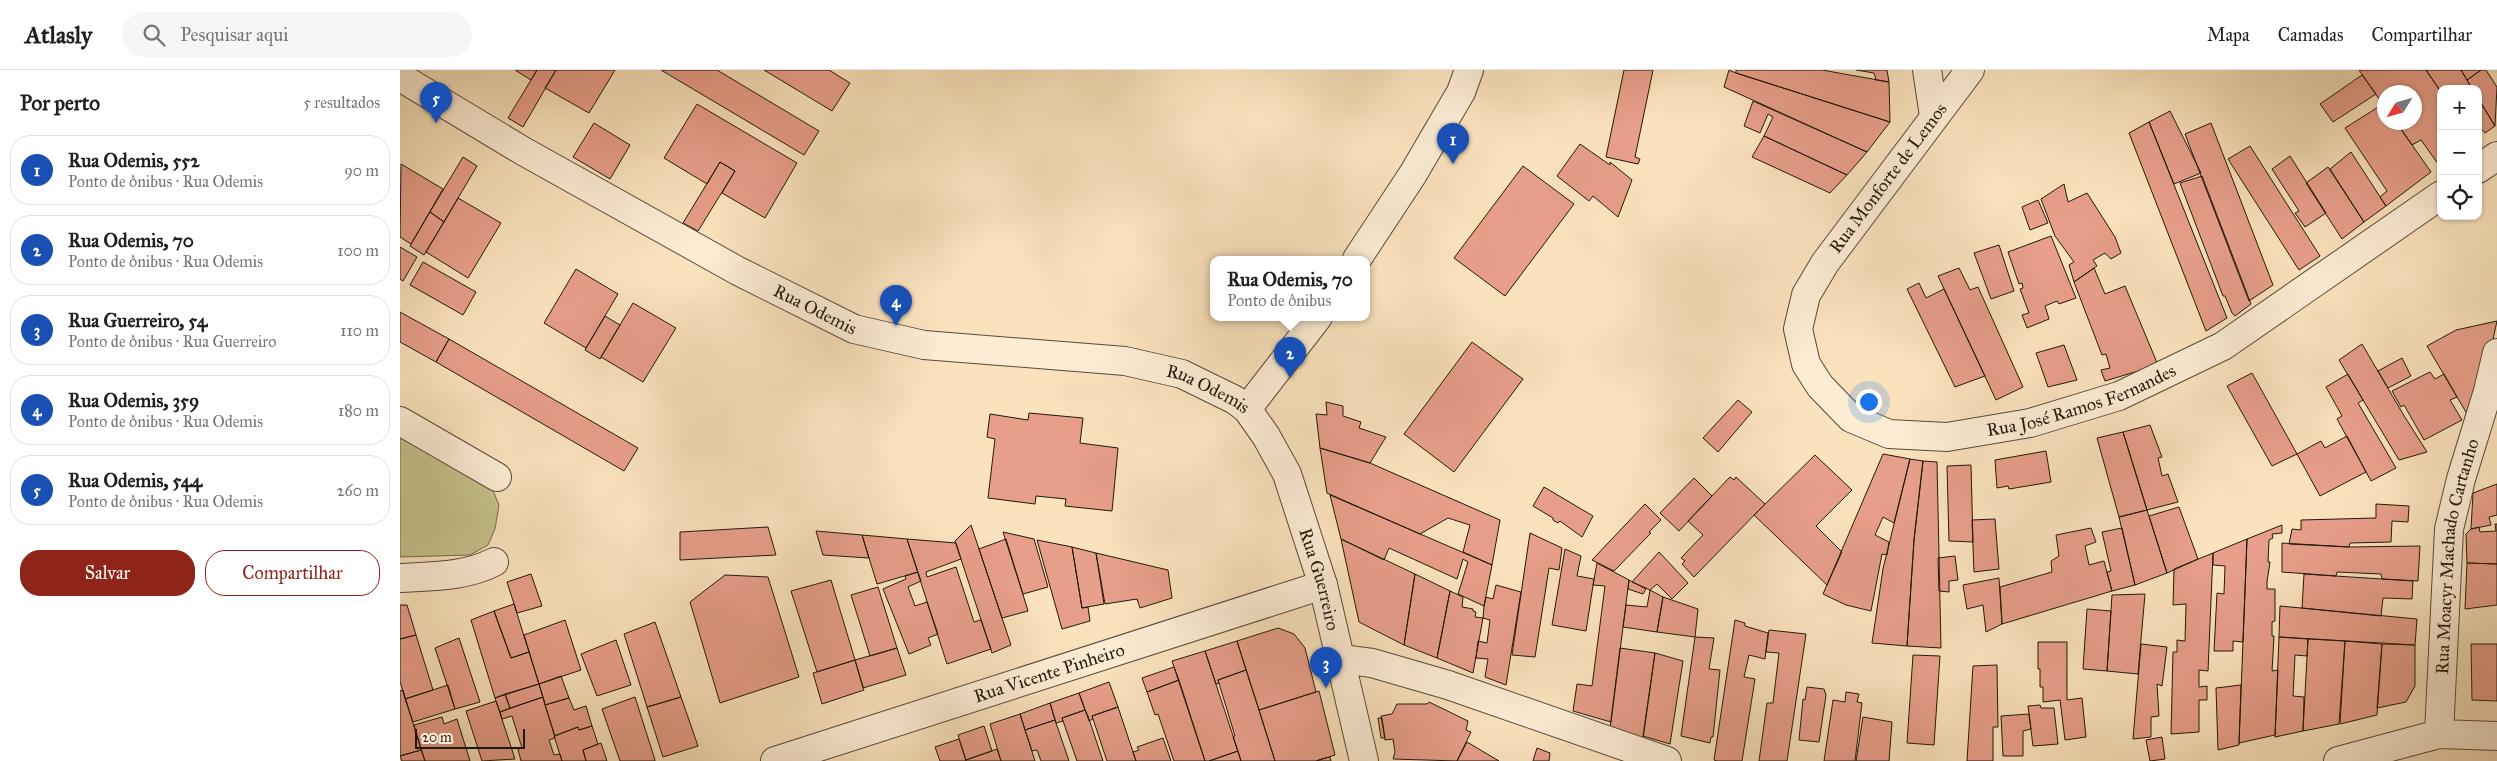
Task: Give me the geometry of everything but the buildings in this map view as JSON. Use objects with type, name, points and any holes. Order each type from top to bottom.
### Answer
[{"type":"street","points":[[1358,256],[1413,174],[1461,92],[1468,70]]},
{"type":"street","points":[[1927,70],[1934,116]]},
{"type":"street","name":"Rua Monforte de Lemos","points":[[1825,263],[1970,70]]},
{"type":"street","name":"Rua Odemis","points":[[400,77],[523,151],[729,266],[854,330],[924,345],[1125,361],[1182,374],[1216,390],[1246,410],[1315,321]]},
{"type":"street","points":[[2482,166],[2497,156]]},
{"type":"street","name":"Rua José Ramos Fernandes","points":[[1825,263],[1806,295],[1798,329],[1806,364],[1820,386],[1850,418],[1889,434],[1947,437],[2030,423],[2119,396],[2223,346],[2437,198]]},
{"type":"street","name":"Rua Moacyr Machado Cartanho","points":[[2439,734],[2449,528],[2497,354]]},
{"type":"street","name":"Rua Guerreiro","points":[[1246,410],[1266,436],[1287,474],[1323,586],[1364,761]]},
{"type":"street","points":[[400,421],[497,477]]},
{"type":"street","points":[[400,578],[445,575],[478,570],[494,562]]},
{"type":"street","name":"Rua Vicente Pinheiro","points":[[775,761],[1323,586]]},
{"type":"street","points":[[1341,659],[1372,663],[1448,685],[1668,761]]},
{"type":"street","points":[[2338,761],[2439,734],[2497,736]]},
{"type":"shaded area","points":[[400,438],[492,488],[499,505],[495,529],[488,545],[470,555],[400,557]]},
{"type":"place","name":"Rua Odemis, 544","points":[[436,123]]},
{"type":"place","name":"Rua Odemis, 552","points":[[1453,164]]},
{"type":"place","name":"Rua Odemis, 359","points":[[896,326]]},
{"type":"place","name":"Rua Odemis, 70","points":[[1290,378]]},
{"type":"place","name":"Rua Guerreiro, 54","points":[[1326,688]]}]
